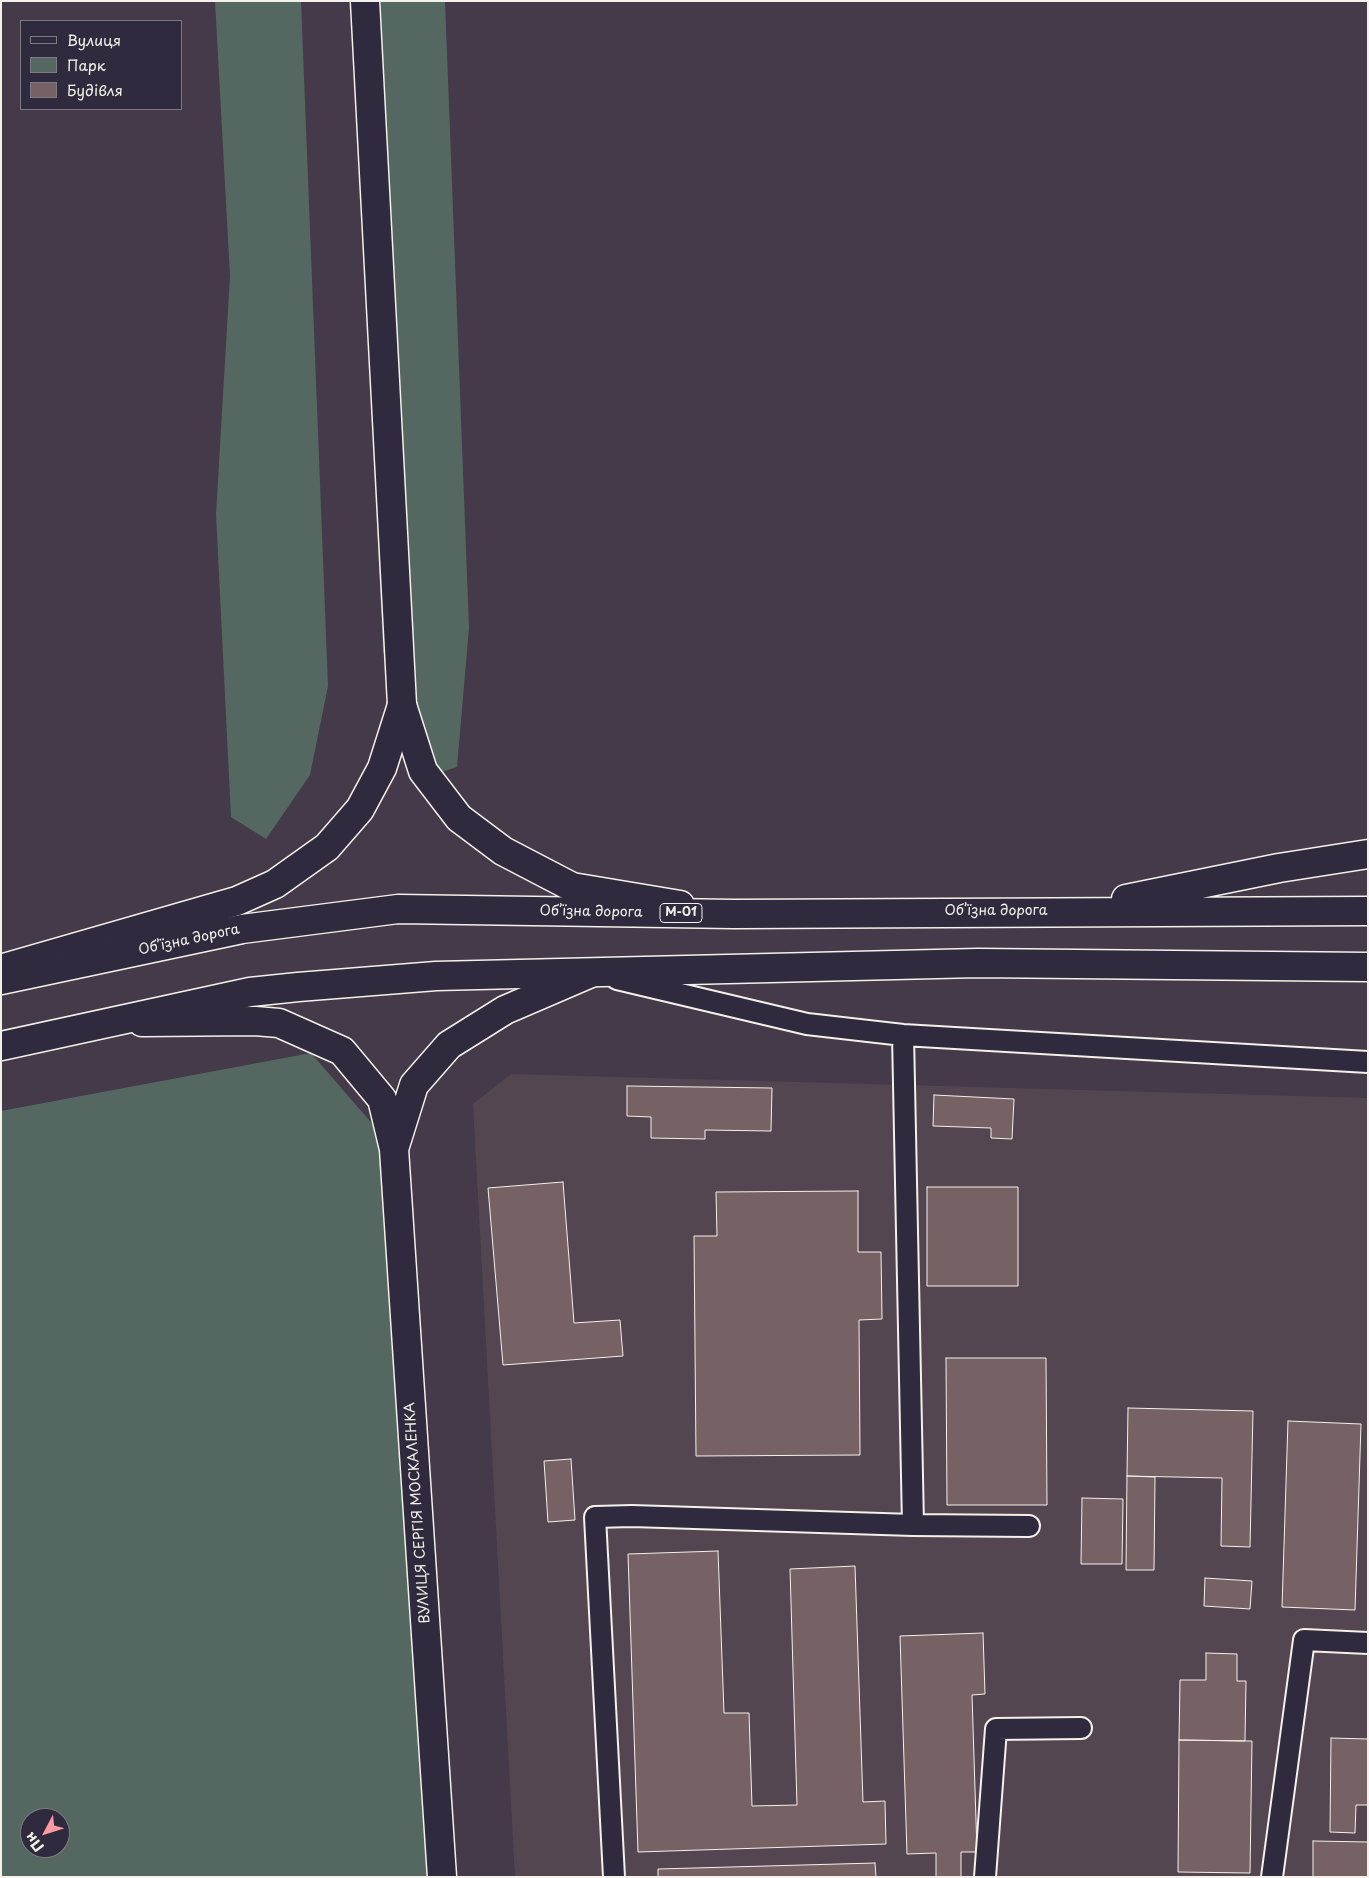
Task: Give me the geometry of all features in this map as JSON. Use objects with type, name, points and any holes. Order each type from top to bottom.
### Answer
[{"type":"main road","points":[[365,1],[402,705],[423,771],[459,818],[503,851],[572,887],[734,914]]},
{"type":"main road","points":[[1,969],[237,901],[274,884],[327,846],[360,809],[382,768],[402,705]]},
{"type":"main road","points":[[1066,911],[1279,868],[1368,854]]},
{"type":"main road","name":"Обʼїзна дорога","points":[[1,980],[242,929],[398,909],[734,914],[1368,911]]},
{"type":"main road","points":[[1,1046],[250,992],[436,976],[978,963],[1368,967]]},
{"type":"main road","points":[[394,1148],[414,1085],[449,1045],[505,1010],[591,973]]},
{"type":"main road","points":[[111,1022],[255,1021],[279,1024],[342,1051],[382,1099],[394,1148]]},
{"type":"main road","name":"ВУЛИЦЯ СЕРГІЯ МОСКАЛЕНКА","points":[[394,1148],[442,1877]]},
{"type":"lane","points":[[591,973],[807,1024],[903,1035],[1368,1062]]},
{"type":"lane","points":[[903,1035],[913,1525]]},
{"type":"lane","points":[[614,1877],[595,1517],[632,1516],[913,1525],[1029,1526]]},
{"type":"lane","points":[[1272,1877],[1304,1640],[1368,1643]]},
{"type":"lane","points":[[985,1877],[996,1729],[1081,1728]]},
{"type":"shaded area","points":[[511,1074],[1368,1098],[1368,1877],[515,1877],[473,1104]]},
{"type":"green space","points":[[215,1],[301,1],[328,686],[310,775],[266,839],[231,817],[216,514],[230,276]]},
{"type":"green space","points":[[352,1],[445,1],[469,628],[457,767],[420,779],[383,651]]},
{"type":"green space","points":[[311,1053],[394,1149],[442,1877],[1,1877],[1,1111]]},
{"type":"building","points":[[627,1086],[772,1088],[771,1131],[705,1130],[705,1139],[651,1138],[651,1117],[627,1116]]},
{"type":"building","points":[[934,1095],[1014,1099],[1012,1139],[991,1138],[991,1128],[933,1126]]},
{"type":"building","points":[[563,1182],[574,1323],[620,1320],[623,1356],[503,1365],[488,1188]]},
{"type":"building","points":[[927,1187],[1018,1187],[1018,1286],[927,1286]]},
{"type":"building","points":[[858,1191],[858,1252],[881,1252],[882,1319],[859,1320],[860,1455],[696,1456],[694,1236],[717,1236],[716,1192]]},
{"type":"building","points":[[946,1358],[1046,1358],[1047,1505],[947,1505]]},
{"type":"building","points":[[1128,1408],[1253,1411],[1250,1547],[1221,1546],[1222,1478],[1127,1476]]},
{"type":"building","points":[[1288,1421],[1361,1424],[1355,1610],[1282,1607]]},
{"type":"building","points":[[571,1459],[575,1520],[548,1522],[544,1461]]},
{"type":"building","points":[[1127,1476],[1155,1477],[1154,1570],[1126,1570]]},
{"type":"building","points":[[1082,1498],[1123,1499],[1122,1564],[1081,1564]]},
{"type":"building","points":[[718,1551],[724,1713],[749,1713],[752,1806],[797,1805],[790,1569],[855,1566],[863,1802],[885,1801],[886,1844],[638,1852],[628,1554]]},
{"type":"building","points":[[1205,1578],[1252,1581],[1250,1609],[1204,1606]]},
{"type":"building","points":[[983,1633],[985,1694],[972,1695],[977,1852],[961,1852],[961,1877],[936,1877],[936,1853],[907,1854],[900,1636]]},
{"type":"building","points":[[1206,1653],[1237,1654],[1237,1681],[1246,1681],[1245,1741],[1179,1740],[1180,1680],[1206,1680]]},
{"type":"building","points":[[1331,1738],[1368,1739],[1368,1805],[1356,1805],[1355,1833],[1330,1832]]},
{"type":"building","points":[[1179,1740],[1252,1741],[1250,1873],[1178,1872]]},
{"type":"building","points":[[1313,1841],[1368,1842],[1368,1877],[1313,1877]]},
{"type":"building","points":[[875,1863],[876,1877],[658,1877],[658,1869]]}]
